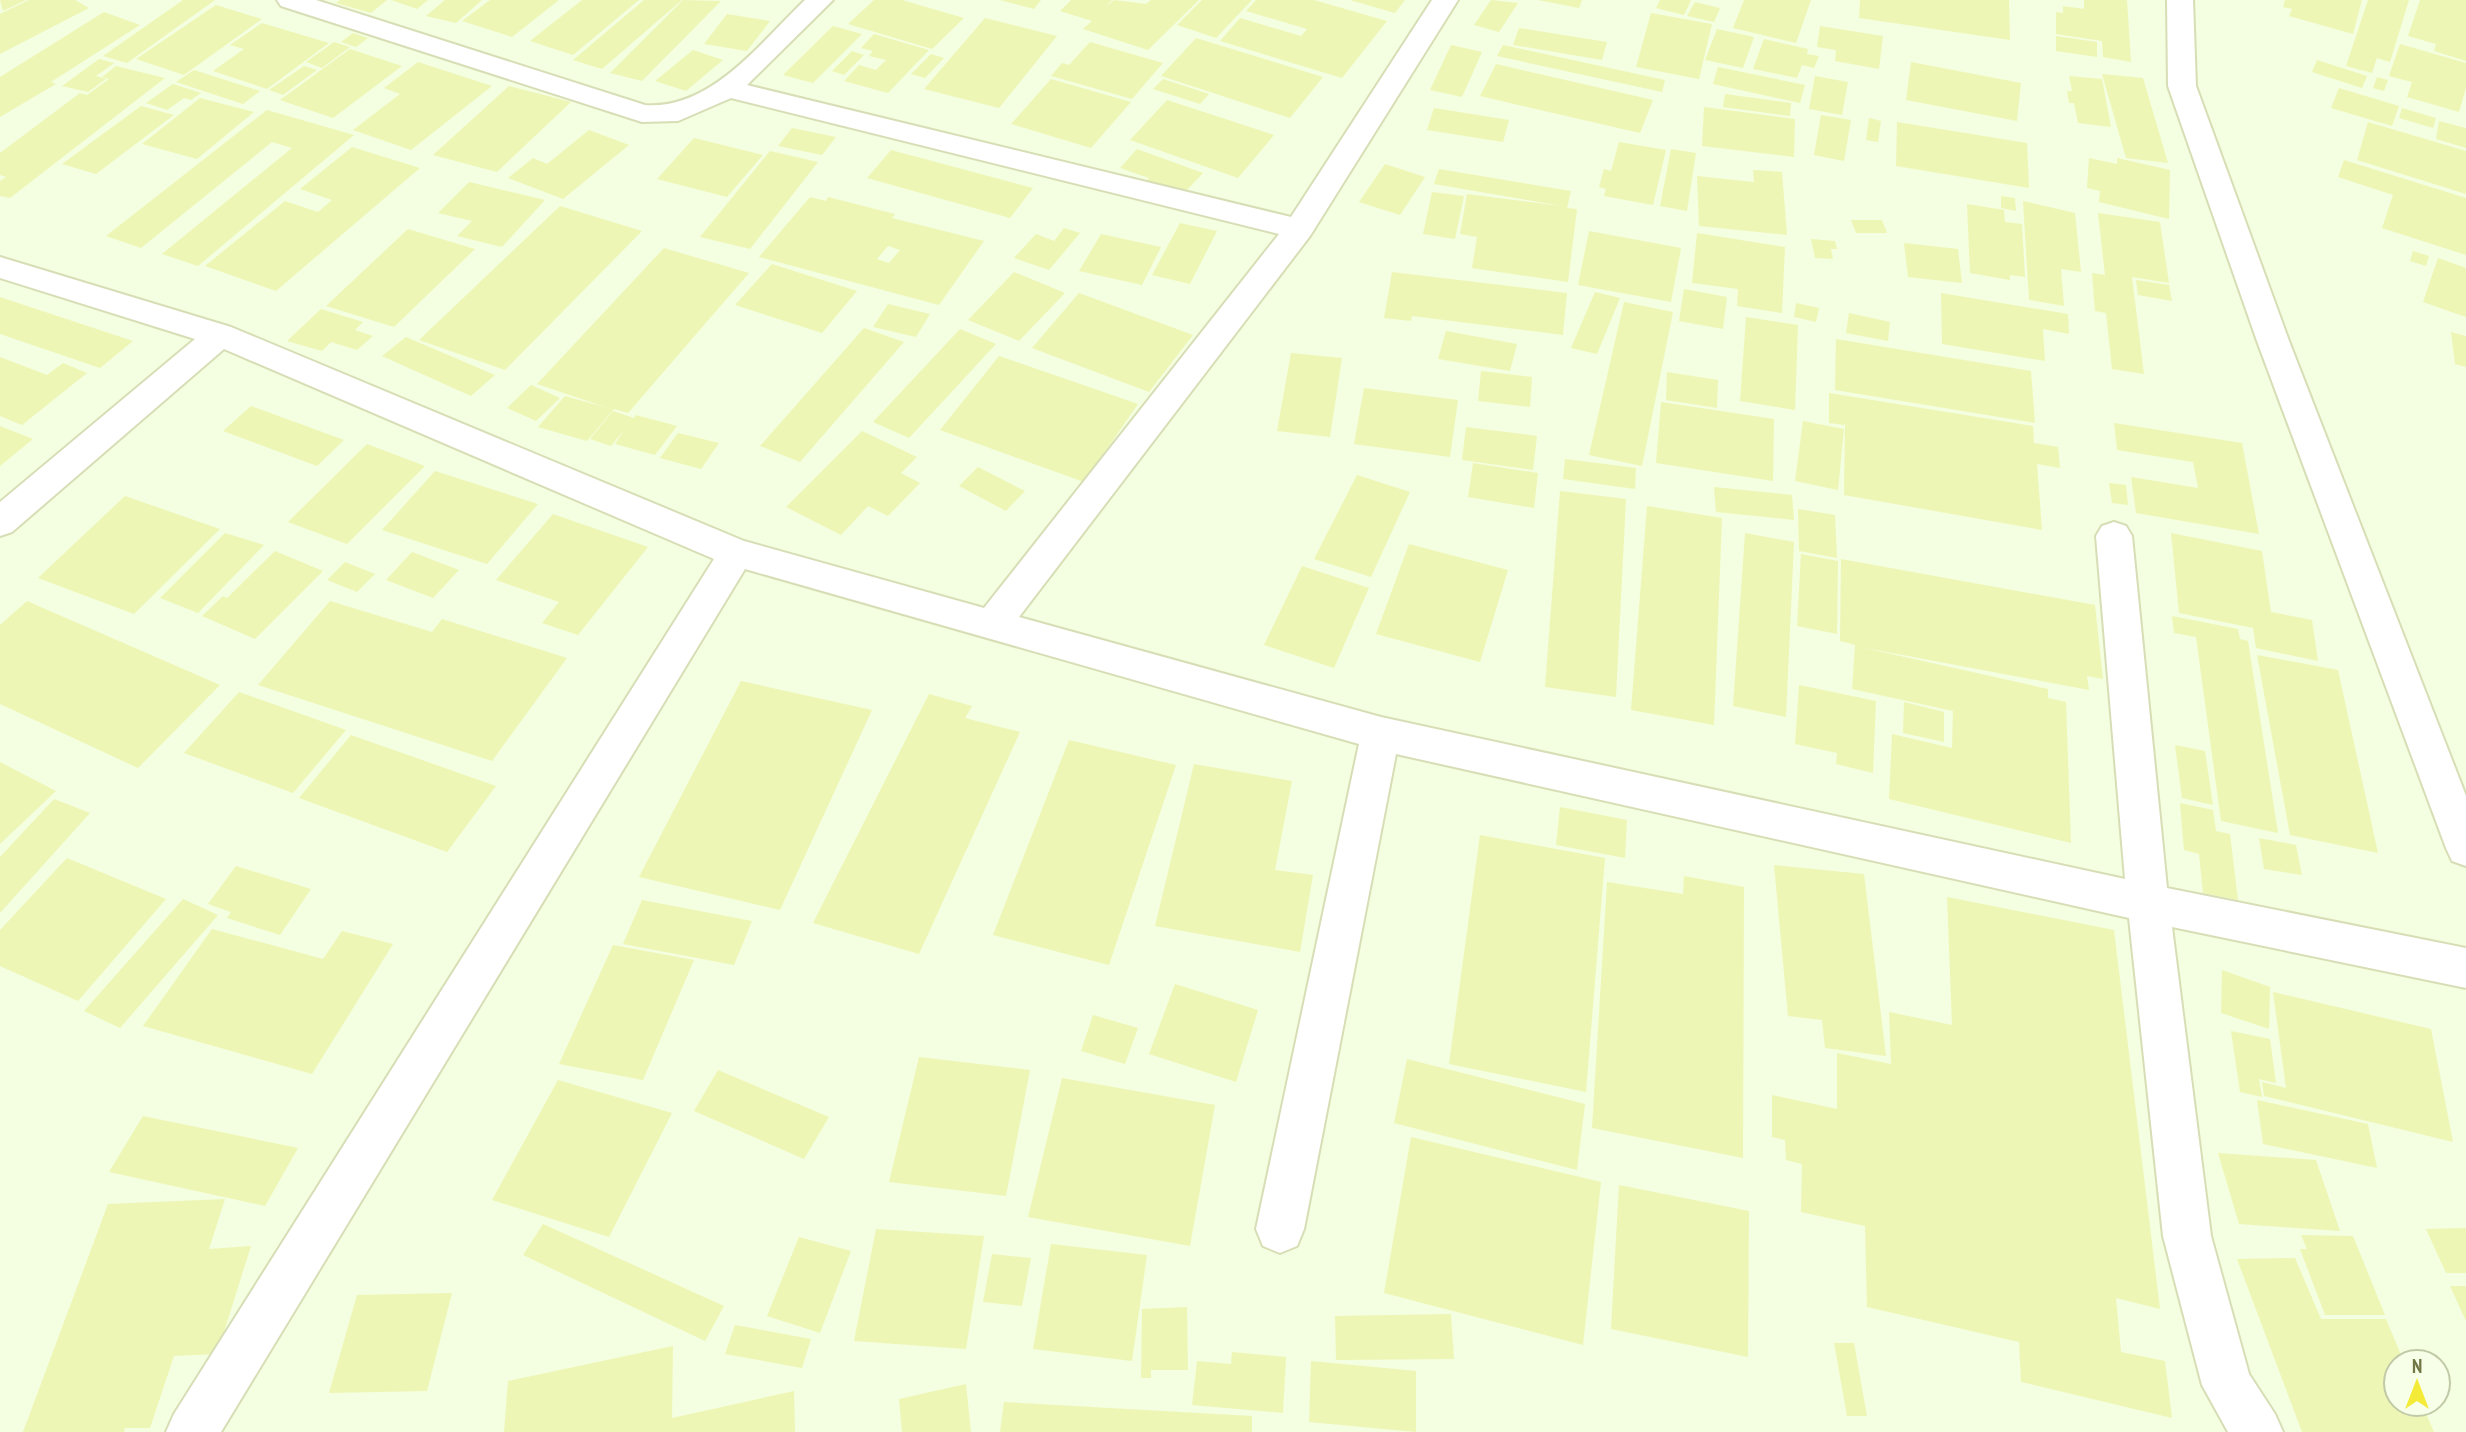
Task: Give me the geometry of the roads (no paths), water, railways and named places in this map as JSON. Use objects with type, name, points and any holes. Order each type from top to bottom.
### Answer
[{"type":"street","points":[[290,0],[642,113],[668,115],[728,89],[820,0]]},
{"type":"street","points":[[992,625],[1299,229],[1445,0]]},
{"type":"street","points":[[2180,0],[2182,86],[2273,341],[2466,848]]},
{"type":"street","points":[[728,89],[1299,229]]},
{"type":"street","points":[[0,267],[220,335],[736,553],[1381,734],[2148,903],[2466,968]]},
{"type":"street","points":[[0,522],[220,335]]},
{"type":"street","points":[[2114,536],[2148,903],[2187,1236],[2227,1385],[2257,1432]]},
{"type":"street","points":[[191,1432],[736,553]]},
{"type":"street","points":[[1280,1228],[1381,734]]}]
